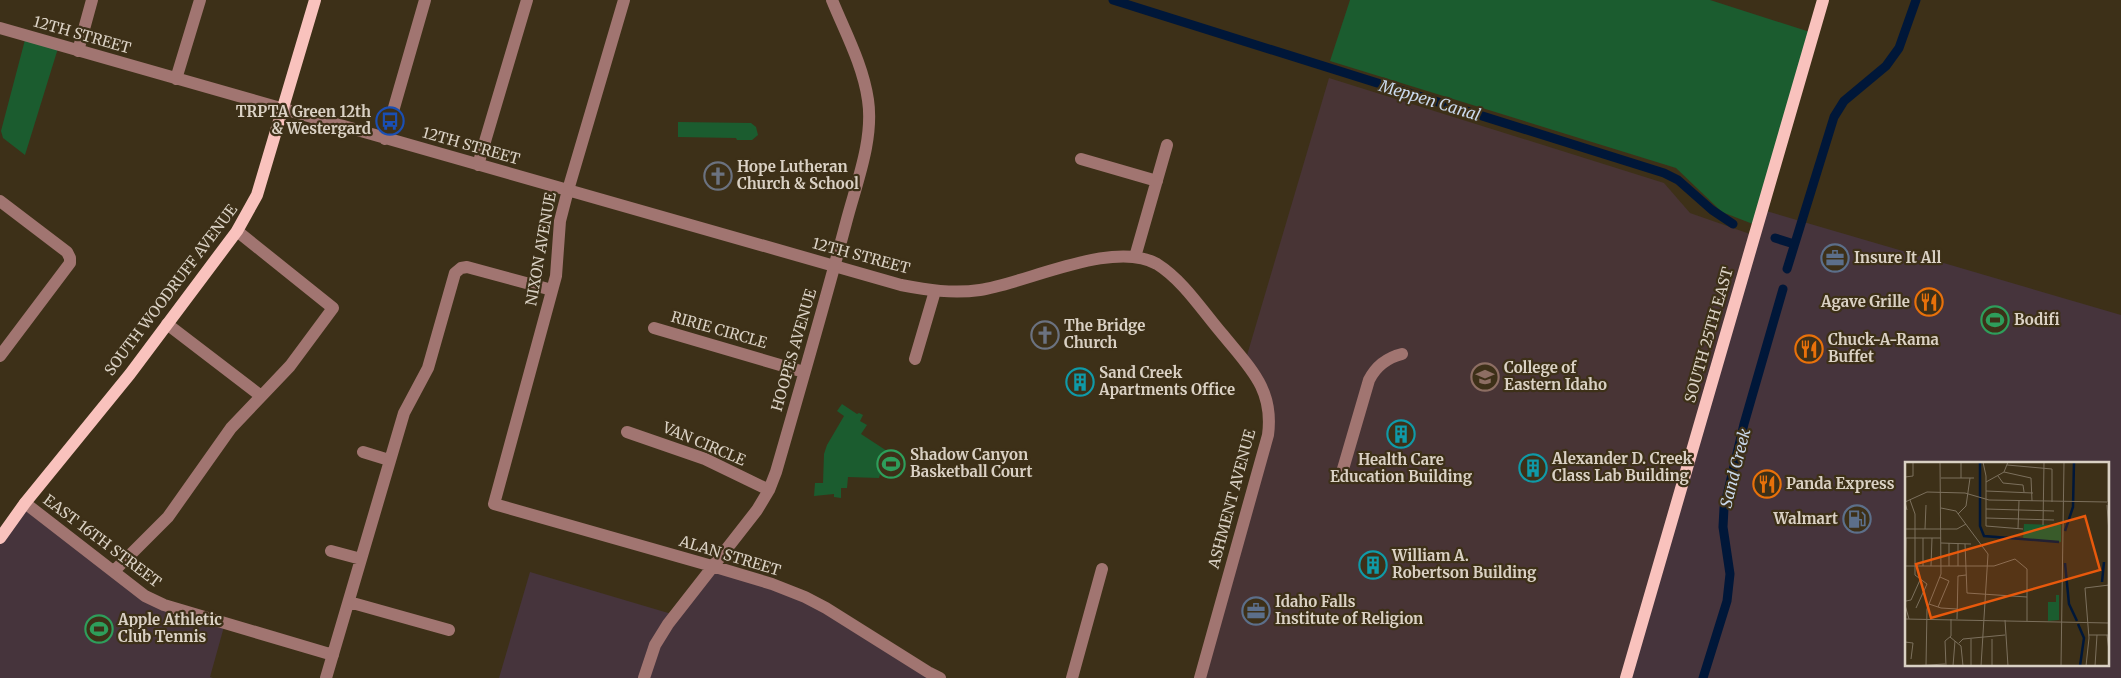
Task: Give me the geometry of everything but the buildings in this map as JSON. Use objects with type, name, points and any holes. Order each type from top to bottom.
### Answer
[{"type":"main road","name":"SOUTH WOODRUFF AVENUE","points":[[0,538],[25,504],[130,374],[237,231],[257,195],[315,0]]},
{"type":"main road","name":"SOUTH 25TH EAST","points":[[1626,678],[1823,0]]},
{"type":"street","points":[[78,51],[92,0]]},
{"type":"street","points":[[176,79],[200,0]]},
{"type":"street","points":[[385,139],[425,0]]},
{"type":"street","points":[[478,165],[527,0]]},
{"type":"street","name":"NIXON AVENUE","points":[[494,504],[552,290],[558,258],[560,221],[624,0]]},
{"type":"street","name":"HOOPES AVENUE","points":[[644,678],[656,645],[668,624],[761,504],[768,490],[776,472],[834,266],[861,166],[870,118],[864,79],[832,0]]},
{"type":"street","name":"12TH STREET","points":[[0,28],[901,285],[935,291]]},
{"type":"street","points":[[1135,257],[1167,145]]},
{"type":"street","points":[[1081,159],[1157,180]]},
{"type":"street","points":[[0,201],[67,252],[70,263],[0,356]]},
{"type":"street","points":[[114,571],[168,517],[231,428],[290,366],[334,308],[237,231]]},
{"type":"street","name":"ASHMENT AVENUE","points":[[935,291],[980,290],[1110,256],[1135,257],[1155,263],[1168,272],[1191,296],[1262,384],[1267,399],[1270,420],[1268,435],[1200,678]]},
{"type":"street","points":[[326,678],[389,460],[408,403],[428,368],[455,273],[461,268],[467,267],[552,290]]},
{"type":"street","points":[[916,359],[935,291]]},
{"type":"street","points":[[167,324],[261,396]]},
{"type":"street","name":"RIRIE CIRCLE","points":[[654,328],[804,372]]},
{"type":"street","points":[[1343,469],[1369,380],[1386,359],[1402,354]]},
{"type":"street","name":"VAN CIRCLE","points":[[627,432],[705,459],[768,490]]},
{"type":"street","points":[[363,452],[389,460]]},
{"type":"street","name":"EAST 16TH STREET","points":[[25,504],[145,596],[164,605],[333,655]]},
{"type":"street","name":"ALAN STREET","points":[[494,504],[772,584],[805,597],[826,608],[940,678]]},
{"type":"street","points":[[331,551],[361,559]]},
{"type":"street","points":[[1072,678],[1102,569]]},
{"type":"street","points":[[349,602],[449,630]]},
{"type":"shaded area","name":"College of Eastern Idaho","points":[[1329,78],[1664,183],[1690,213],[1750,234],[1625,678],[1200,678],[1270,421],[1245,362]]},
{"type":"shaded area","points":[[1763,210],[2121,315],[2121,678],[1626,678]]},
{"type":"shaded area","points":[[25,503],[145,596],[225,623],[210,677],[213,678],[0,678],[0,538]]},
{"type":"shaded area","points":[[712,566],[772,584],[940,678],[499,678],[530,572],[675,615]]},
{"type":"green space","points":[[1350,0],[1710,0],[1813,33],[1758,226],[1722,212],[1676,168],[1330,61]]},
{"type":"green space","points":[[26,36],[59,45],[25,155],[3,138],[1,131]]},
{"type":"green space","points":[[678,122],[751,123],[756,127],[758,135],[752,140],[678,137]]},
{"type":"green space","points":[[842,404],[857,414],[863,415],[860,421],[867,425],[861,434],[887,451],[879,478],[848,477],[847,488],[841,488],[841,498],[834,497],[834,494],[814,496],[815,483],[823,483],[824,454],[827,445],[844,416],[837,411]]},
{"type":"green space","name":"Shadow Canyon Basketball Court","points":[[887,452],[900,456],[894,476],[882,473]]},
{"type":"waterway","name":"Meppen Canal","points":[[1113,0],[1664,173],[1678,180],[1712,210],[1733,224]]},
{"type":"waterway","name":"Sand Creek","points":[[1787,269],[1834,117],[1844,101],[1886,66],[1899,48],[1916,0]]},
{"type":"waterway","points":[[1775,238],[1794,244]]},
{"type":"waterway","name":"Sand Creek","points":[[1703,678],[1727,601],[1730,574],[1723,527],[1724,508],[1744,424],[1783,289]]},
{"type":"place","name":"TRPTA Green 12th & Westergard","points":[[390,121]]},
{"type":"place","name":"Hope Lutheran Church & School","points":[[718,176]]},
{"type":"place","name":"Insure It All","points":[[1835,258]]},
{"type":"place","name":"Agave Grille","points":[[1929,302]]},
{"type":"place","name":"Bodifi","points":[[1995,320]]},
{"type":"place","name":"The Bridge Church","points":[[1045,335]]},
{"type":"place","name":"Chuck-A-Rama Buffet","points":[[1809,349]]},
{"type":"place","name":"College of Eastern Idaho","points":[[1485,377]]},
{"type":"place","name":"Sand Creek Apartments Office","points":[[1080,382]]},
{"type":"place","name":"Health Care Education Building","points":[[1401,434]]},
{"type":"place","name":"Shadow Canyon Basketball Court","points":[[891,464]]},
{"type":"place","name":"Alexander D. Creek Class Lab Building","points":[[1533,468]]},
{"type":"place","name":"Panda Express","points":[[1767,484]]},
{"type":"place","name":"Walmart","points":[[1857,519]]},
{"type":"place","name":"William A. Robertson Building","points":[[1373,565]]},
{"type":"place","name":"Idaho Falls Institute of Religion","points":[[1256,611]]},
{"type":"place","name":"Apple Athletic Club Tennis","points":[[99,629]]}]
